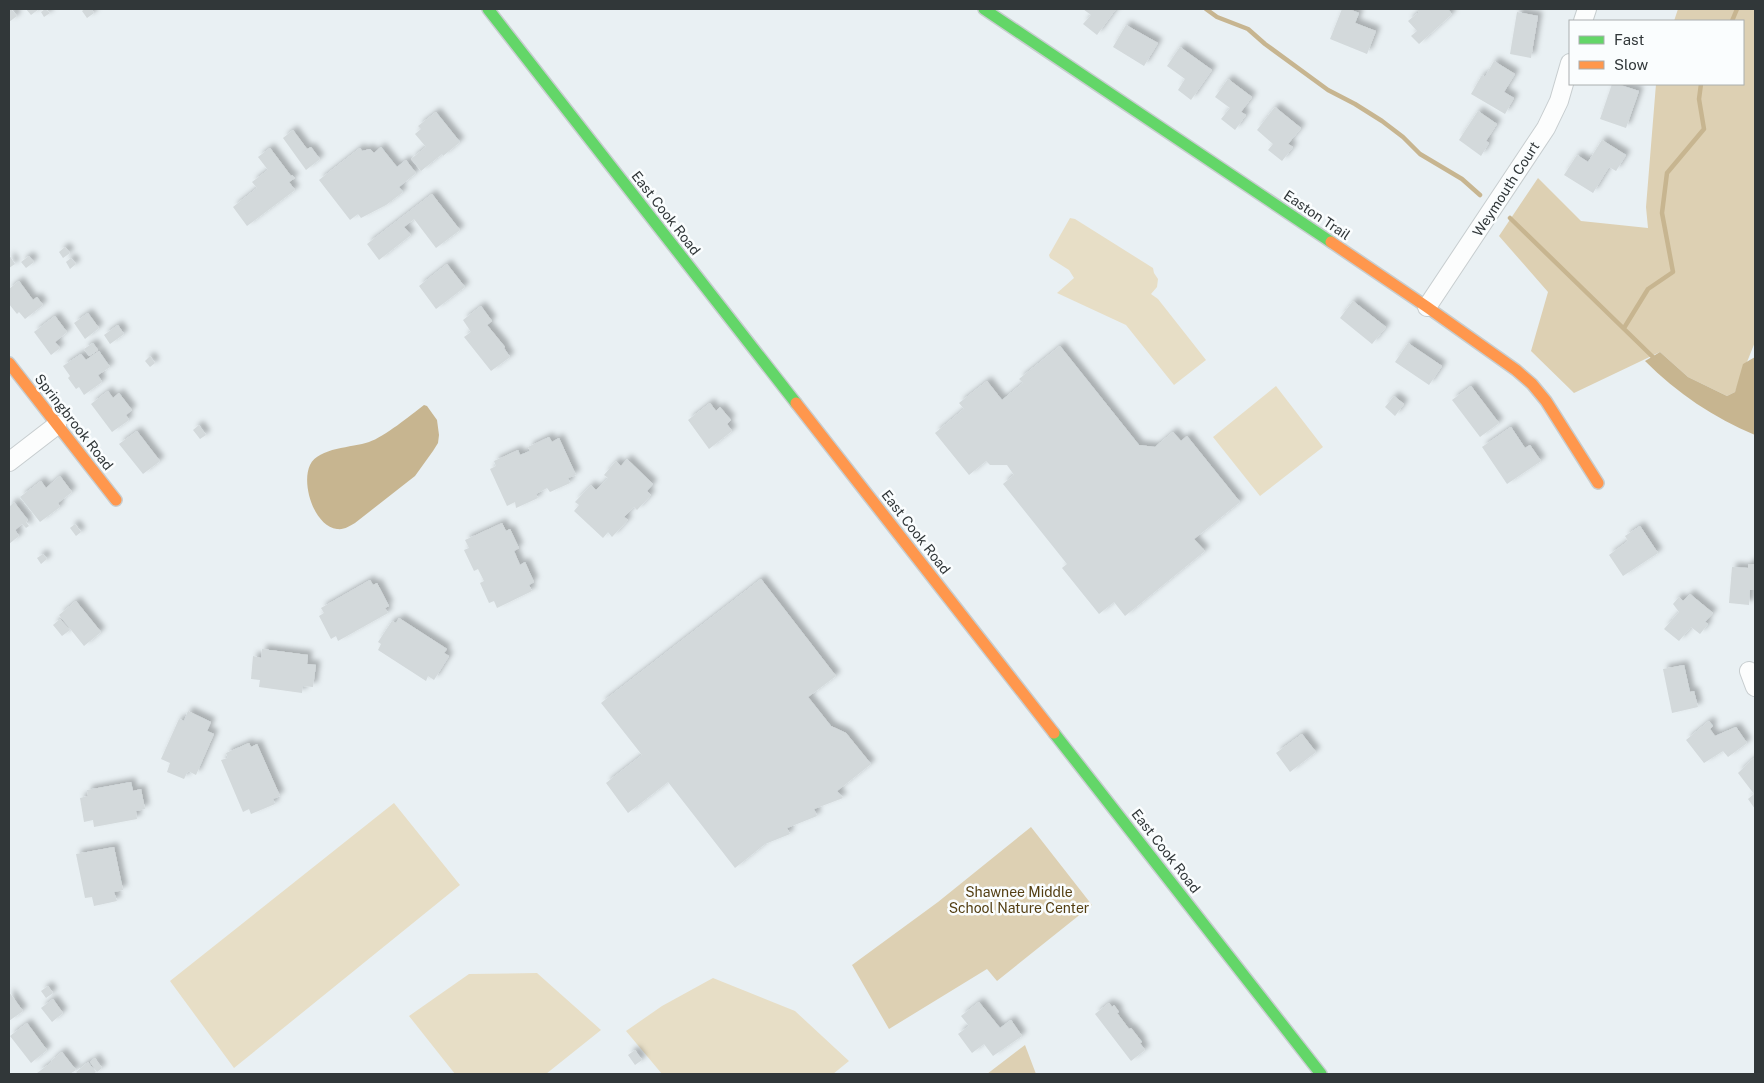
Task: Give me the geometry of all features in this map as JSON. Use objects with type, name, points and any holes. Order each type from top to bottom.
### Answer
[{"type":"main road","name":"East Cook Road","points":[[488,9],[1321,1074]]},
{"type":"main road","name":"Easton Trail","points":[[984,9],[1516,370],[1532,384],[1546,401],[1598,483]]},
{"type":"main road","name":"Springbrook Road","points":[[9,363],[116,500]]},
{"type":"street","name":"Weymouth Court","points":[[1427,308],[1546,128],[1558,101],[1569,66]]},
{"type":"street","points":[[9,462],[57,425]]},
{"type":"shaded area","points":[[1070,218],[1075,219],[1153,268],[1158,279],[1157,287],[1151,294],[1158,299],[1206,360],[1174,385],[1126,325],[1057,293],[1074,278],[1069,270],[1050,258],[1049,255]]},
{"type":"shaded area","points":[[1660,352],[1688,377],[1727,396],[1735,392],[1743,364],[1755,357],[1755,435],[1711,413],[1657,373],[1645,361]]},
{"type":"shaded area","points":[[1276,386],[1323,447],[1260,496],[1213,437]]},
{"type":"shaded area","points":[[424,405],[427,406],[437,420],[438,443],[415,476],[355,523],[342,529],[329,526],[316,512],[309,493],[308,473],[314,459],[328,451],[362,444],[382,436]]},
{"type":"shaded area","points":[[394,803],[460,885],[234,1068],[170,981]]},
{"type":"shaded area","points":[[537,973],[601,1030],[546,1074],[455,1074],[409,1016],[469,974]]},
{"type":"shaded area","points":[[713,978],[795,1011],[849,1061],[833,1074],[662,1074],[626,1031],[662,1006]]},
{"type":"green space","points":[[1678,9],[1755,9],[1755,342],[1735,392],[1727,396],[1688,377],[1660,352],[1574,393],[1531,351],[1548,292],[1499,236],[1538,178],[1581,221],[1648,228],[1646,207],[1656,85],[1744,85],[1744,20],[1674,20]]},
{"type":"green space","name":"Shawnee Middle School Nature Center","points":[[1031,827],[1092,905],[997,981],[987,969],[889,1029],[852,965],[938,902]]},
{"type":"green space","points":[[1025,1045],[1036,1074],[987,1074]]},
{"type":"building","points":[[9,9],[17,16],[9,22]]},
{"type":"building","points":[[26,9],[39,9],[31,15]]},
{"type":"building","points":[[45,9],[50,13],[44,17],[41,12]]},
{"type":"building","points":[[91,9],[94,13],[87,18],[82,11]]},
{"type":"building","points":[[1083,9],[1116,9],[1097,35],[1083,24],[1091,15]]},
{"type":"building","points":[[1342,9],[1349,9],[1359,13],[1355,23],[1376,31],[1367,54],[1330,39]]},
{"type":"building","points":[[1416,9],[1448,9],[1452,14],[1419,44],[1411,36],[1417,31],[1408,21],[1419,12]]},
{"type":"building","points":[[1517,12],[1538,16],[1531,58],[1510,54]]},
{"type":"building","points":[[1126,25],[1158,43],[1144,66],[1113,47]]},
{"type":"building","points":[[1180,47],[1212,70],[1191,100],[1178,90],[1185,79],[1167,66]]},
{"type":"building","points":[[1494,61],[1515,74],[1504,92],[1514,98],[1505,114],[1471,94],[1482,75],[1485,77]]},
{"type":"building","points":[[1228,79],[1252,97],[1241,112],[1246,115],[1235,130],[1221,119],[1230,108],[1215,97]]},
{"type":"building","points":[[1612,85],[1620,85],[1639,91],[1626,128],[1600,119]]},
{"type":"building","points":[[1275,107],[1301,128],[1288,144],[1293,147],[1282,161],[1268,150],[1273,144],[1257,130]]},
{"type":"building","points":[[1478,111],[1497,124],[1486,141],[1489,143],[1481,156],[1459,140]]},
{"type":"building","points":[[436,112],[460,142],[421,171],[411,159],[426,147],[415,134],[421,129],[418,126]]},
{"type":"building","points":[[293,130],[307,149],[311,147],[320,159],[306,170],[283,138]]},
{"type":"building","points":[[1602,140],[1626,155],[1616,171],[1609,167],[1593,193],[1564,175],[1577,155],[1588,162]]},
{"type":"building","points":[[381,147],[397,167],[406,160],[416,173],[399,187],[403,192],[386,205],[361,218],[358,214],[350,220],[319,180],[360,148],[362,151],[370,149],[374,153]]},
{"type":"building","points":[[270,148],[291,176],[295,178],[289,182],[295,190],[247,226],[233,207],[257,188],[252,182],[268,170],[258,157]]},
{"type":"building","points":[[432,194],[460,230],[436,248],[414,219],[404,227],[411,235],[379,260],[367,244]]},
{"type":"building","points":[[65,247],[70,253],[63,258],[59,252]]},
{"type":"building","points":[[9,255],[15,264],[9,268]]},
{"type":"building","points":[[29,256],[34,262],[26,268],[21,262]]},
{"type":"building","points":[[71,258],[76,264],[70,269],[66,262]]},
{"type":"building","points":[[447,264],[465,287],[436,309],[419,286]]},
{"type":"building","points":[[19,281],[33,300],[37,297],[43,305],[25,319],[19,312],[17,314],[9,304],[9,289]]},
{"type":"building","points":[[1353,301],[1386,327],[1372,344],[1340,318]]},
{"type":"building","points":[[481,306],[492,321],[487,325],[505,347],[510,357],[491,371],[464,337],[471,332],[463,320]]},
{"type":"building","points":[[88,313],[99,328],[85,339],[74,323]]},
{"type":"building","points":[[55,316],[67,332],[55,342],[60,348],[51,355],[34,332]]},
{"type":"building","points":[[118,325],[124,334],[110,344],[104,335]]},
{"type":"building","points":[[93,343],[98,350],[89,356],[84,349]]},
{"type":"building","points":[[1408,343],[1442,366],[1429,385],[1395,362]]},
{"type":"building","points":[[1060,346],[1139,445],[1155,447],[1173,432],[1181,441],[1187,436],[1240,502],[1194,539],[1205,551],[1125,616],[1114,602],[1099,614],[1062,568],[1067,564],[1003,484],[1014,475],[1007,465],[990,465],[986,461],[969,475],[935,433],[964,409],[959,403],[987,381],[1002,400],[1023,383],[1019,379]]},
{"type":"building","points":[[99,351],[110,367],[98,375],[102,382],[84,395],[79,387],[76,389],[68,378],[70,376],[63,366],[81,354],[86,360]]},
{"type":"building","points":[[150,356],[155,363],[150,367],[145,361]]},
{"type":"building","points":[[1471,386],[1499,423],[1480,437],[1452,400]]},
{"type":"building","points":[[108,391],[113,398],[119,393],[132,410],[126,415],[129,420],[112,432],[91,404]]},
{"type":"building","points":[[1394,396],[1404,404],[1395,416],[1385,407]]},
{"type":"building","points":[[710,403],[716,411],[720,407],[731,420],[727,424],[732,431],[709,449],[688,420]]},
{"type":"building","points":[[199,425],[206,435],[200,439],[193,430]]},
{"type":"building","points":[[1511,427],[1525,448],[1530,445],[1541,461],[1507,484],[1482,447]]},
{"type":"building","points":[[137,431],[160,461],[143,474],[119,444]]},
{"type":"building","points":[[549,437],[552,442],[559,438],[576,475],[568,478],[570,483],[550,492],[547,488],[536,494],[538,498],[516,508],[515,502],[507,506],[490,469],[496,466],[494,461],[518,450],[520,455],[530,451],[528,447]]},
{"type":"building","points":[[627,459],[653,484],[647,491],[651,495],[637,510],[634,507],[624,517],[628,520],[612,537],[608,532],[603,538],[574,511],[579,505],[575,502],[591,485],[596,490],[608,478],[604,475],[616,461],[621,466]]},
{"type":"building","points":[[60,476],[72,492],[58,503],[60,507],[40,522],[20,497],[41,481],[46,488]]},
{"type":"building","points":[[14,502],[28,520],[26,522],[29,526],[26,528],[22,524],[15,530],[19,536],[9,544],[9,507]]},
{"type":"building","points":[[502,523],[506,531],[510,529],[519,548],[514,551],[520,565],[525,562],[534,582],[529,585],[532,591],[497,608],[494,601],[489,603],[480,583],[484,581],[478,569],[474,571],[464,550],[469,548],[465,540]]},
{"type":"building","points":[[75,524],[81,532],[76,536],[70,528]]},
{"type":"building","points":[[1640,526],[1658,553],[1623,576],[1609,555],[1628,541],[1625,536]]},
{"type":"building","points":[[43,554],[47,559],[41,564],[37,558]]},
{"type":"building","points":[[1748,564],[1755,564],[1755,590],[1750,590],[1749,605],[1729,603],[1732,567],[1748,568]]},
{"type":"building","points":[[761,579],[836,676],[808,697],[831,726],[846,733],[871,764],[837,791],[843,798],[814,809],[817,816],[787,828],[790,834],[765,844],[735,868],[668,782],[628,813],[606,783],[642,755],[601,703]]},
{"type":"building","points":[[370,580],[373,585],[377,583],[389,606],[385,608],[388,613],[338,641],[336,636],[331,639],[319,616],[324,613],[321,608]]},
{"type":"building","points":[[1690,594],[1713,613],[1705,622],[1708,624],[1700,634],[1691,627],[1679,641],[1664,629],[1679,612],[1673,604],[1679,597],[1683,601]]},
{"type":"building","points":[[76,601],[101,632],[84,646],[59,615]]},
{"type":"building","points":[[399,618],[447,649],[444,653],[449,656],[434,680],[428,676],[426,681],[378,650],[381,644],[378,642],[392,621],[396,623]]},
{"type":"building","points":[[60,619],[70,630],[62,636],[53,625]]},
{"type":"building","points":[[262,649],[308,655],[307,664],[316,665],[313,687],[303,686],[302,693],[259,687],[260,680],[251,679],[253,656],[261,658]]},
{"type":"building","points":[[1684,665],[1690,692],[1694,691],[1698,707],[1672,713],[1663,669]]},
{"type":"building","points":[[188,711],[211,722],[207,731],[214,734],[196,775],[188,771],[184,779],[167,772],[170,763],[161,759],[179,719],[184,721]]},
{"type":"building","points":[[1709,721],[1713,726],[1710,729],[1715,736],[1736,727],[1747,743],[1728,757],[1723,751],[1704,763],[1686,740]]},
{"type":"building","points":[[1302,734],[1316,752],[1290,772],[1276,753]]},
{"type":"building","points":[[249,743],[251,747],[257,744],[280,796],[273,799],[275,804],[251,814],[249,809],[243,812],[221,760],[228,758],[226,753]]},
{"type":"building","points":[[1755,757],[1755,809],[1748,799],[1754,794],[1738,773]]},
{"type":"building","points":[[131,782],[133,791],[141,789],[145,809],[136,811],[137,819],[94,827],[93,820],[84,822],[80,798],[88,796],[87,790]]},
{"type":"building","points":[[114,847],[123,890],[114,892],[117,901],[94,906],[92,897],[85,898],[76,854]]},
{"type":"building","points":[[48,986],[53,993],[46,998],[41,991]]},
{"type":"building","points":[[9,992],[23,1011],[9,1021]]},
{"type":"building","points":[[53,999],[63,1013],[52,1022],[41,1008]]},
{"type":"building","points":[[979,1002],[1000,1028],[1011,1020],[1022,1036],[993,1056],[984,1044],[972,1053],[958,1034],[969,1026],[961,1016]]},
{"type":"building","points":[[1109,1003],[1112,1007],[1114,1005],[1119,1012],[1117,1013],[1129,1029],[1131,1028],[1142,1042],[1140,1043],[1145,1050],[1131,1061],[1095,1014]]},
{"type":"building","points":[[27,1023],[47,1050],[31,1063],[10,1036]]},
{"type":"building","points":[[635,1050],[642,1060],[635,1065],[628,1055]]},
{"type":"building","points":[[62,1052],[76,1070],[70,1074],[37,1073],[52,1062]]},
{"type":"building","points":[[95,1058],[102,1068],[97,1072],[90,1062]]},
{"type":"building","points":[[88,1062],[96,1072],[93,1074],[78,1074],[76,1072]]},
{"type":"waterway","points":[[1206,9],[1217,17],[1248,29],[1265,44],[1328,90],[1382,121],[1403,137],[1420,154],[1462,179],[1480,195]]},
{"type":"waterway","points":[[1732,20],[1737,9]]},
{"type":"waterway","points":[[1624,328],[1648,289],[1673,272],[1662,213],[1667,173],[1704,129],[1699,99],[1701,85]]},
{"type":"waterway","points":[[1510,218],[1656,360]]},
{"type":"traffic: fast","points":[[488,9],[796,403]]},
{"type":"traffic: fast","points":[[984,9],[1331,242]]},
{"type":"traffic: fast","points":[[1054,733],[1321,1074]]},
{"type":"traffic: slow","points":[[1331,242],[1427,307],[1516,370],[1532,384],[1546,401],[1598,483]]},
{"type":"traffic: slow","points":[[9,363],[116,500]]},
{"type":"traffic: slow","points":[[796,403],[1054,733]]}]
